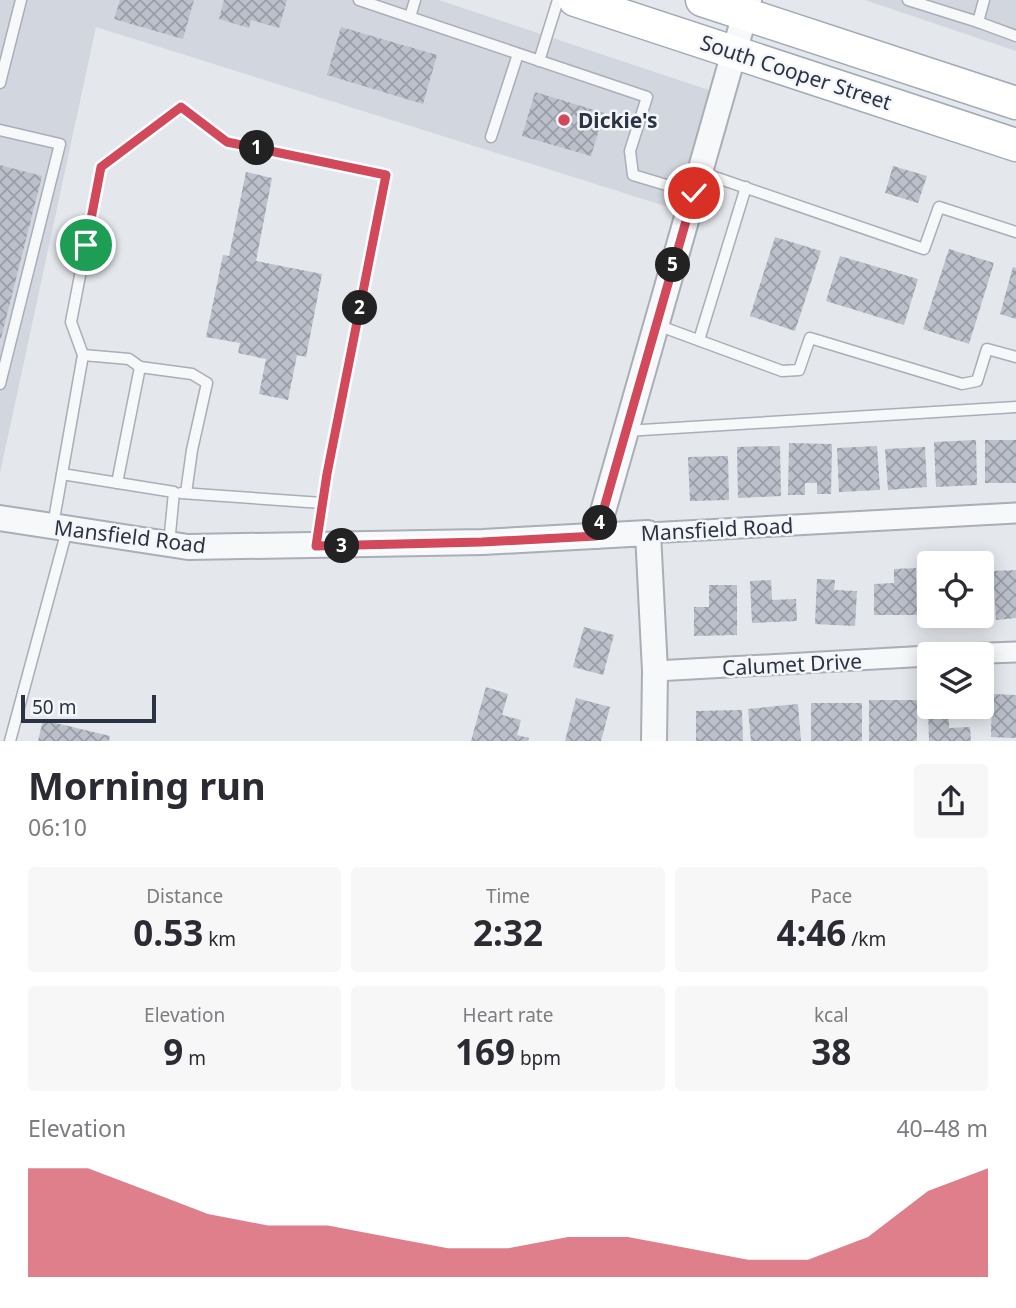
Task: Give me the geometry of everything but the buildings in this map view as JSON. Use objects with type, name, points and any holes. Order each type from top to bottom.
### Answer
[{"type":"main road","name":"South Cooper Street","points":[[575,0],[1016,145]]},
{"type":"main road","name":"South Cooper Street","points":[[702,0],[747,7],[1016,103]]},
{"type":"street","points":[[596,536],[747,7]]},
{"type":"street","name":"Mansfield Road","points":[[0,518],[188,547],[482,542],[1016,513]]},
{"type":"street","points":[[648,533],[655,671],[654,741]]},
{"type":"street","points":[[994,653],[1016,652]]},
{"type":"street","name":"Calumet Drive","points":[[655,671],[917,657]]},
{"type":"lane","points":[[0,83],[21,0]]},
{"type":"lane","points":[[359,0],[647,97],[630,151],[633,176],[746,187],[924,248],[939,208],[1016,233]]},
{"type":"lane","points":[[410,17],[415,0]]},
{"type":"lane","points":[[539,61],[558,0]]},
{"type":"lane","points":[[908,0],[1016,35]]},
{"type":"lane","points":[[978,22],[984,0]]},
{"type":"lane","points":[[491,137],[517,54]]},
{"type":"lane","points":[[10,741],[60,528],[62,474],[83,355],[71,322],[101,167],[181,107],[227,142],[386,175],[316,546]]},
{"type":"lane","points":[[0,130],[60,144],[0,384]]},
{"type":"lane","points":[[699,340],[746,187]]},
{"type":"lane","points":[[656,325],[782,371],[799,370],[810,338],[962,384],[977,381],[987,349],[1016,357]]},
{"type":"lane","points":[[83,355],[129,359],[140,367],[192,374],[207,383],[192,450],[186,493]]},
{"type":"lane","points":[[117,483],[140,367]]},
{"type":"lane","points":[[626,431],[1016,407]]},
{"type":"lane","points":[[62,474],[174,492],[322,503]]},
{"type":"lane","points":[[169,544],[174,492]]},
{"type":"shaded area","points":[[0,0],[439,0],[709,90],[678,210],[96,27],[0,473]]},
{"type":"shaded area","points":[[865,0],[1016,0],[1016,51]]},
{"type":"place","name":"Dickie's","points":[[564,120]]},
{"type":"route","points":[[86,245],[101,167],[181,107],[227,142],[386,175],[317,524],[316,546],[596,536],[694,193]]}]
